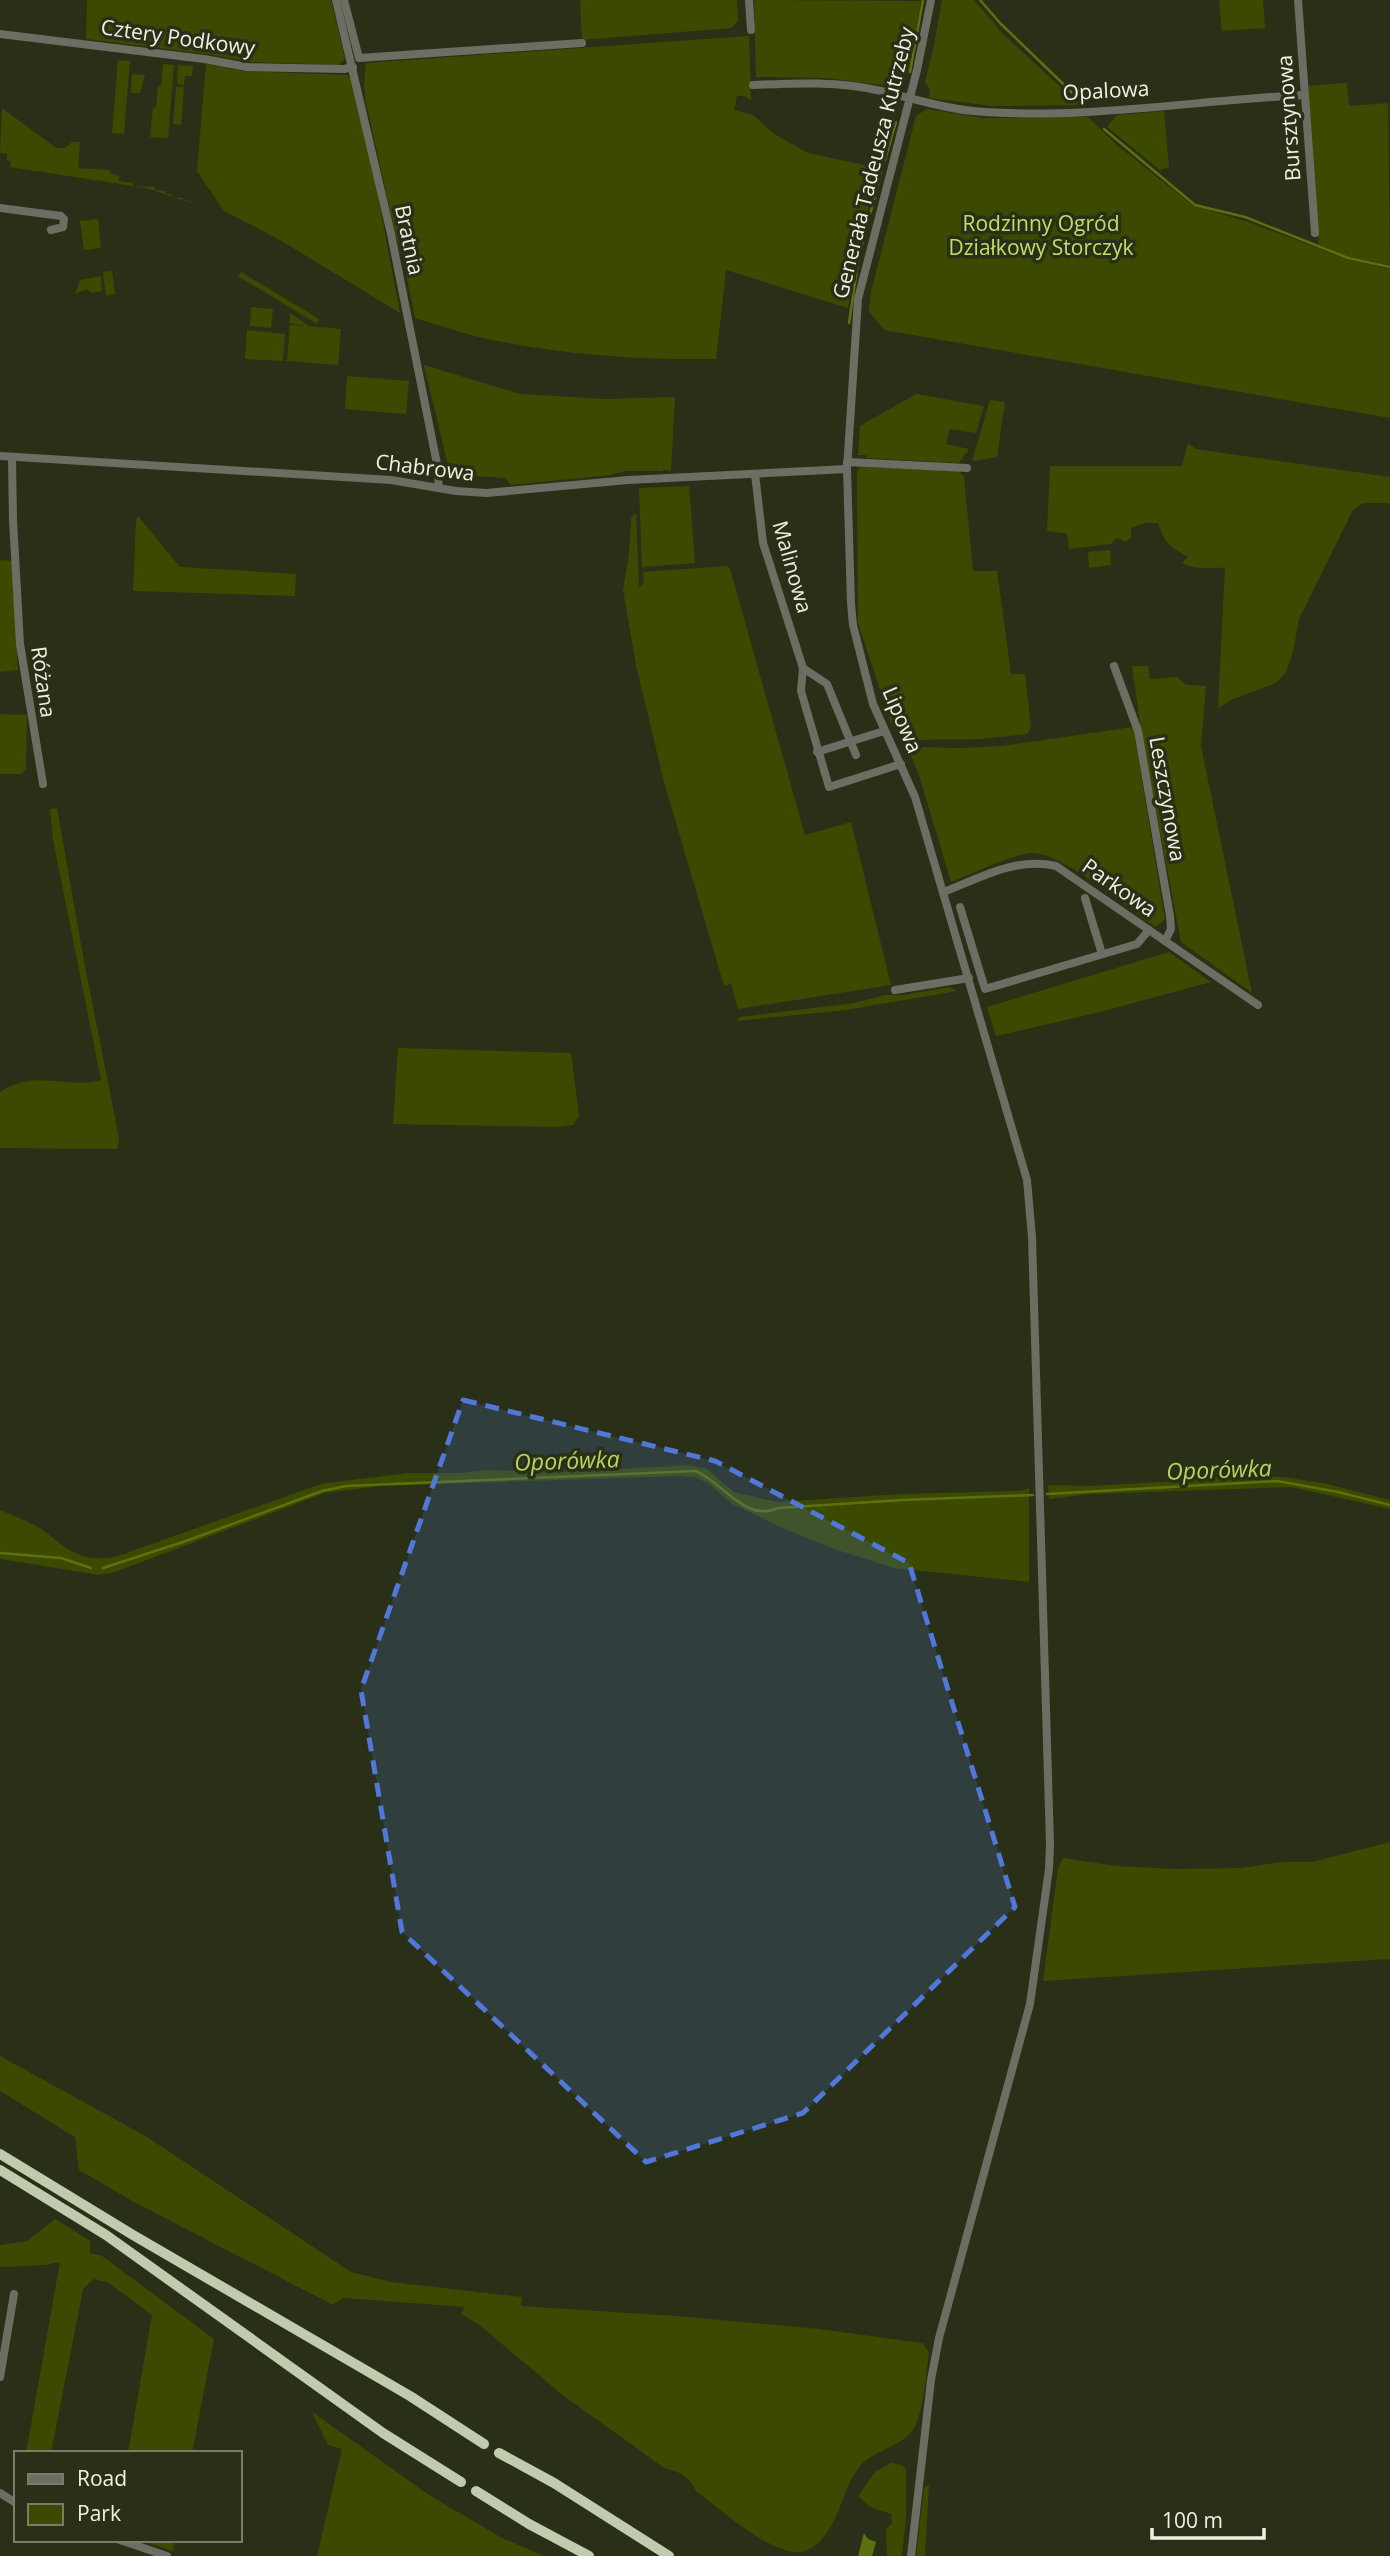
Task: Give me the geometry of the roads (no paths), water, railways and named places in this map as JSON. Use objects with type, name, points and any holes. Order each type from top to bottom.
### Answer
[{"type":"highway","points":[[0,2154],[410,2396],[484,2444]]},
{"type":"highway","points":[[0,2170],[106,2235],[383,2434],[461,2482]]},
{"type":"highway","points":[[499,2453],[554,2483],[669,2556]]},
{"type":"highway","points":[[476,2491],[529,2524],[589,2556]]},
{"type":"street","name":"Bratnia","points":[[336,0],[391,234],[439,474],[438,488]]},
{"type":"street","points":[[344,0],[359,58],[582,43]]},
{"type":"street","points":[[749,0],[751,30]]},
{"type":"street","name":"Generała Tadeusza Kutrzeby","points":[[847,464],[858,299],[909,99],[930,0]]},
{"type":"street","name":"Bursztynowa","points":[[1298,0],[1315,233]]},
{"type":"street","name":"Cztery Podkowy","points":[[0,34],[247,66],[352,67]]},
{"type":"street","name":"Opalowa","points":[[753,85],[841,85],[984,112],[1116,110],[1305,95]]},
{"type":"street","points":[[0,208],[61,216],[64,219],[64,227],[51,230]]},
{"type":"street","name":"Chabrowa","points":[[0,456],[391,480],[471,492],[508,492],[604,482],[755,474],[847,464],[967,468]]},
{"type":"street","name":"Różana","points":[[12,457],[12,520],[20,644],[43,784]]},
{"type":"street","name":"Lipowa","points":[[847,464],[853,625],[873,705],[915,797],[970,981],[1029,1197],[1050,1852],[1030,2004],[930,2380],[911,2556]]},
{"type":"street","name":"Malinowa","points":[[755,474],[763,543],[803,668],[801,691],[829,788],[901,764]]},
{"type":"street","name":"Leszczynowa","points":[[1114,666],[1138,731],[1170,916],[1171,929],[1166,941]]},
{"type":"street","points":[[803,668],[827,684],[856,755]]},
{"type":"street","points":[[817,752],[884,731]]},
{"type":"street","name":"Parkowa","points":[[944,892],[1014,865],[1035,862],[1056,866],[1258,1005]]},
{"type":"street","points":[[1085,898],[1102,954]]},
{"type":"street","points":[[960,907],[985,989],[1137,944],[1149,930]]},
{"type":"street","points":[[895,990],[970,981]]},
{"type":"street","points":[[0,2377],[14,2294]]},
{"type":"street","points":[[126,2542],[167,2556]]},
{"type":"waterway","points":[[910,72],[923,0]]},
{"type":"waterway","points":[[980,0],[1000,23],[1083,103]]},
{"type":"waterway","points":[[885,160],[896,122]]},
{"type":"waterway","points":[[1104,129],[1195,205],[1245,217],[1348,258],[1390,267]]},
{"type":"waterway","points":[[849,323],[859,256],[881,173]]},
{"type":"waterway","name":"Oporówka","points":[[103,1568],[322,1491],[346,1486],[696,1471],[745,1506],[766,1511],[903,1500],[1033,1495]]},
{"type":"waterway","name":"Oporówka","points":[[1047,1494],[1277,1481],[1390,1505]]},
{"type":"waterway","name":"Oporówka","points":[[0,1553],[61,1558],[91,1568]]},
{"type":"park label","name":"Rodzinny Ogród Działkowy Storczyk","points":[[1041,236]]}]
